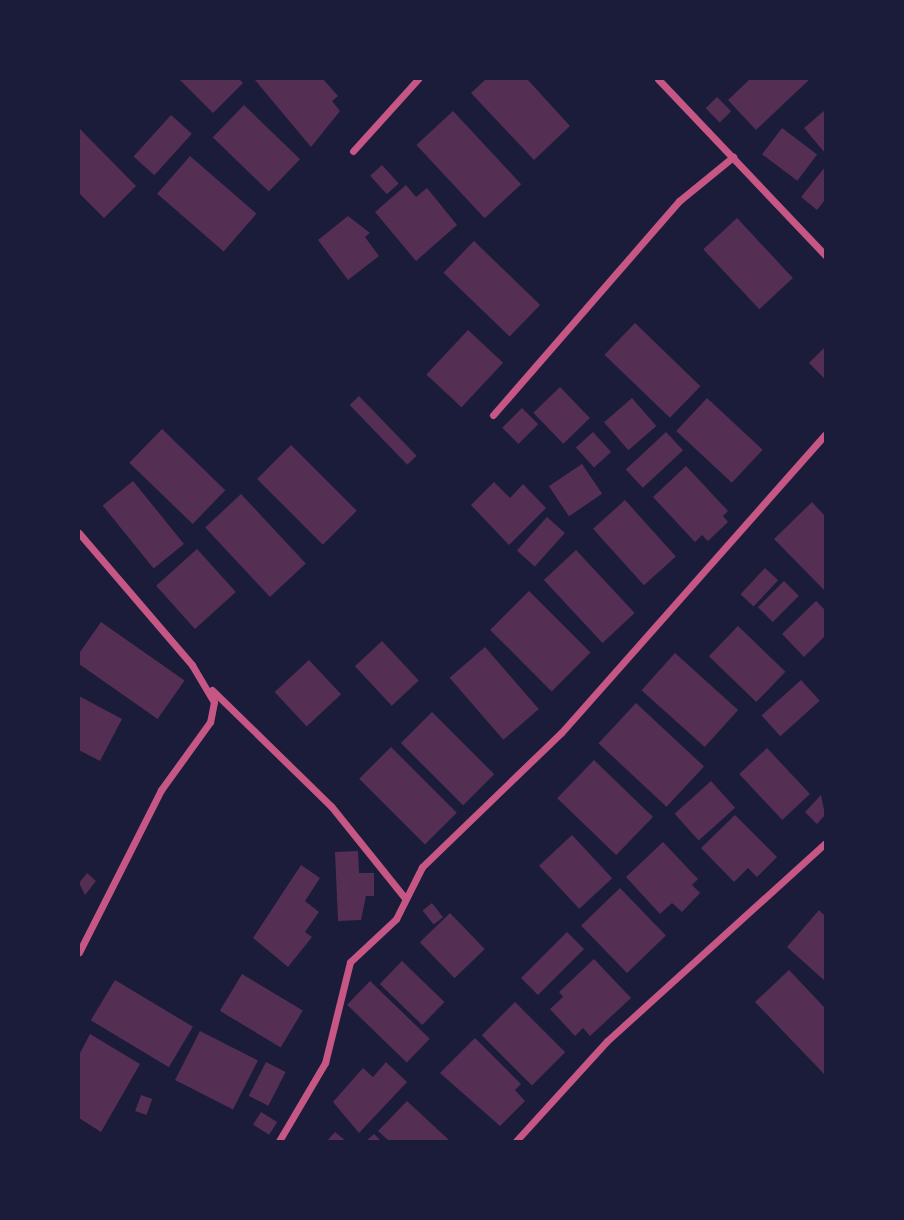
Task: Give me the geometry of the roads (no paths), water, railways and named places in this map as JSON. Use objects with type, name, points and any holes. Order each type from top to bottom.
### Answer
[{"type":"street","points":[[353,151],[418,79]]},
{"type":"street","points":[[658,79],[825,255]]},
{"type":"street","points":[[493,415],[679,201],[733,157]]},
{"type":"street","points":[[279,1141],[325,1063],[350,962],[396,919],[422,867],[561,733],[825,435]]},
{"type":"street","points":[[79,533],[212,690],[331,806],[405,898]]},
{"type":"street","points":[[79,952],[161,790],[210,722],[212,690]]},
{"type":"street","points":[[516,1141],[607,1041],[825,843]]}]
